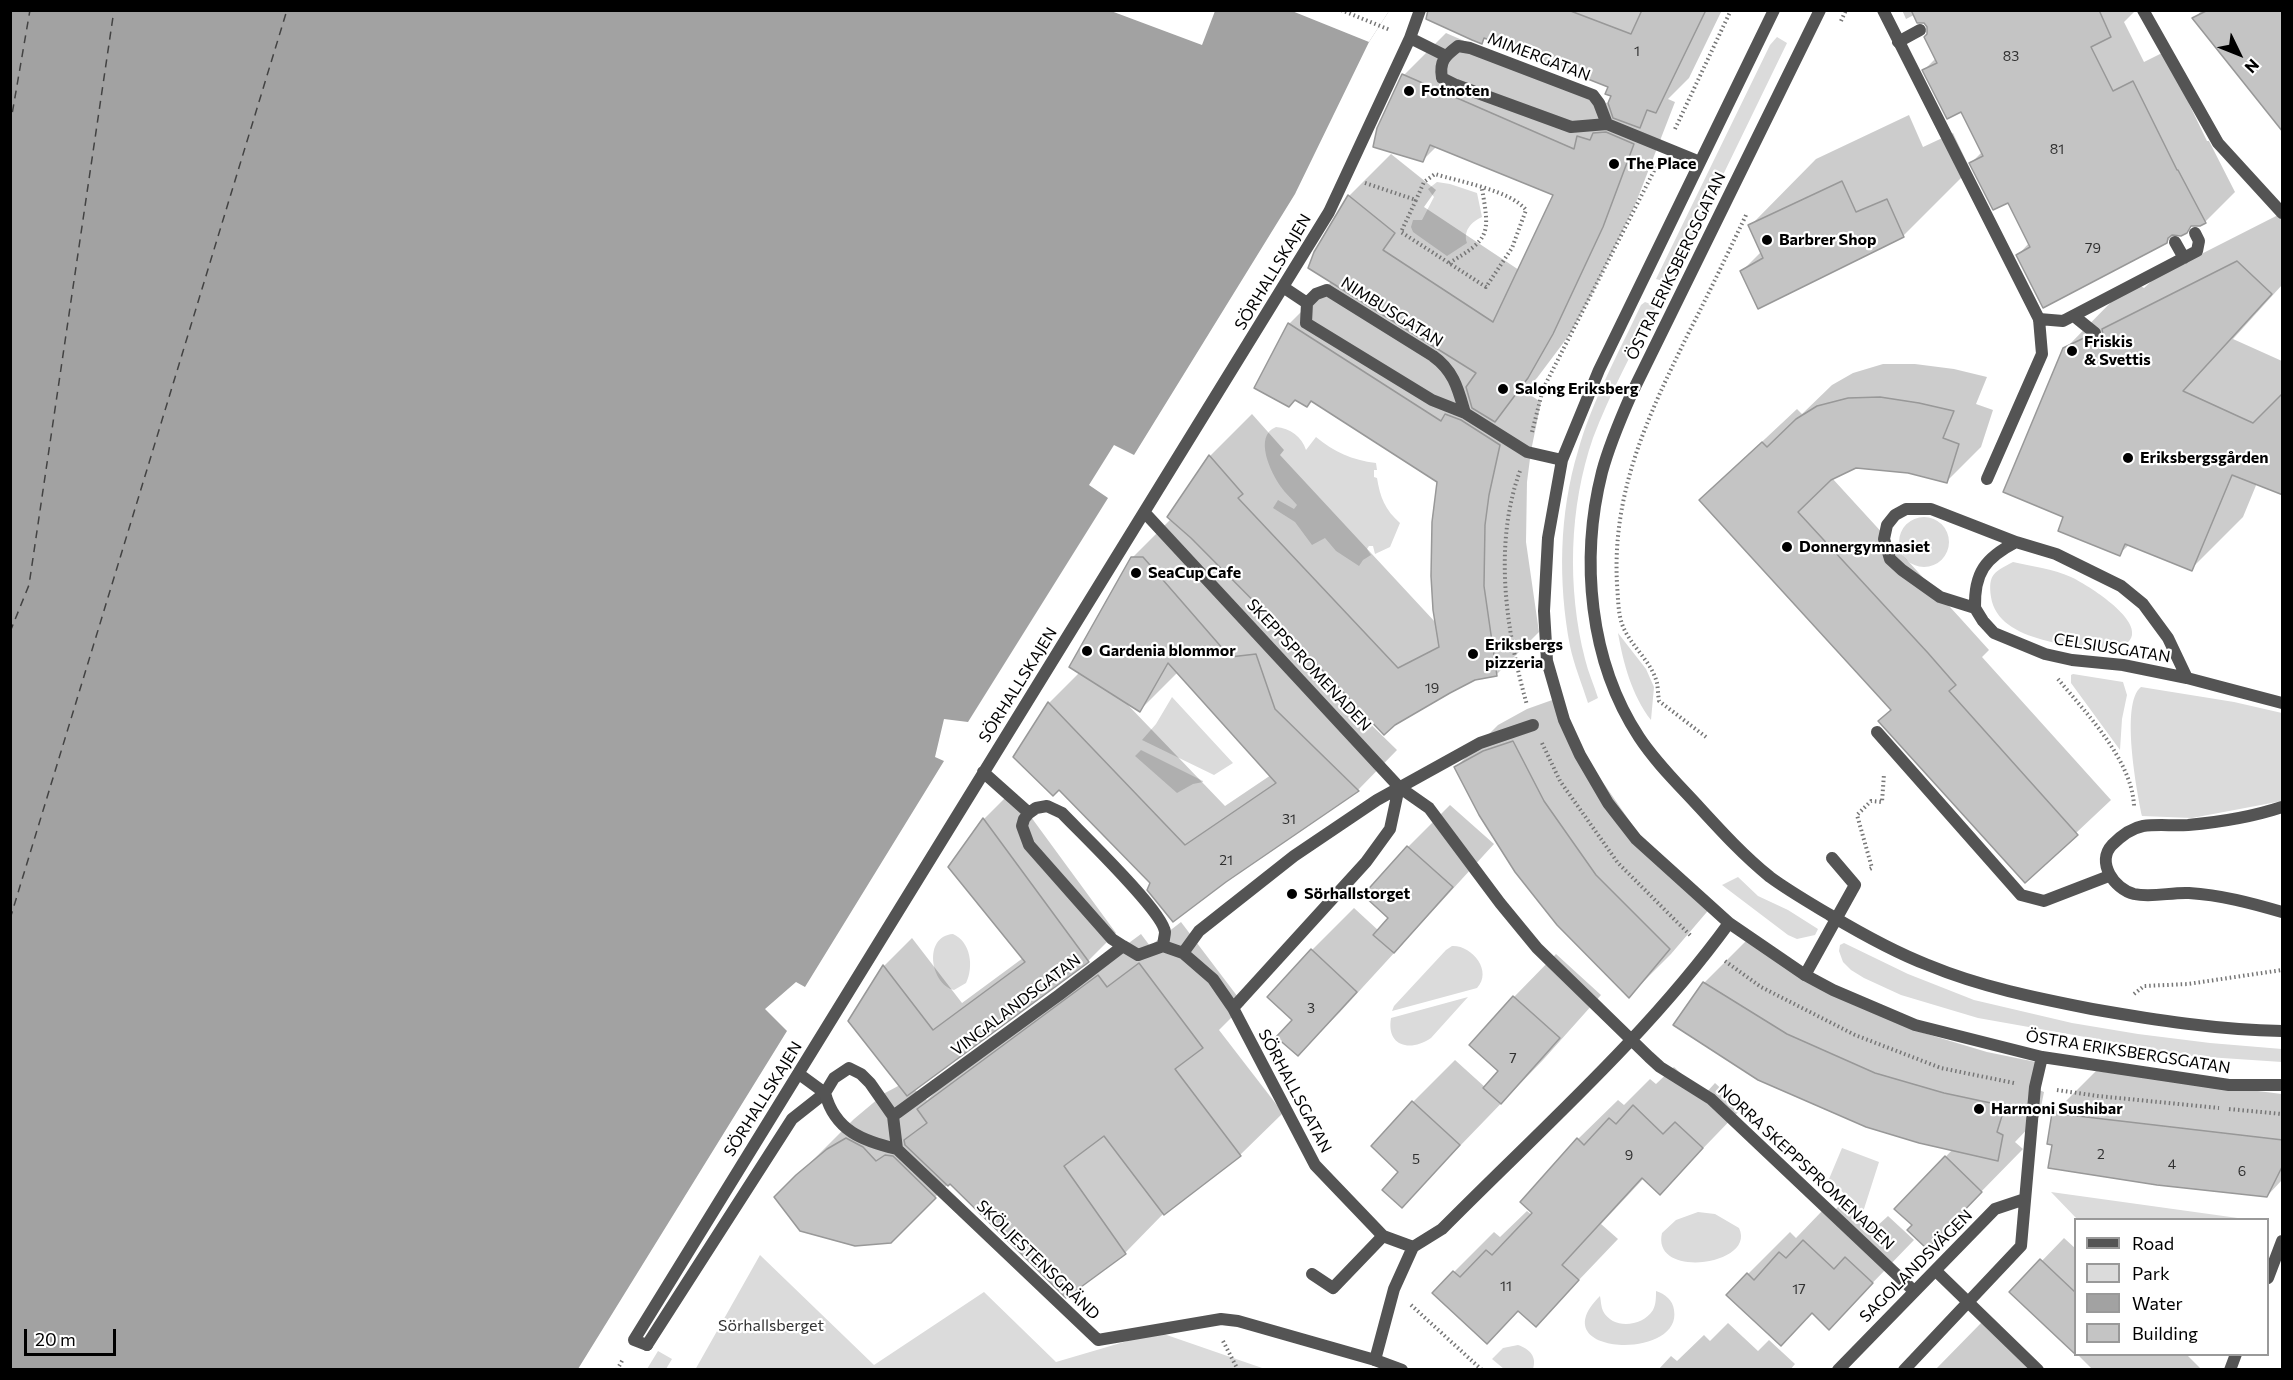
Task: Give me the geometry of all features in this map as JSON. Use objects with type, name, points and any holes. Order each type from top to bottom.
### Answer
[{"type":"street","name":"SÖRHALLSKAJEN","points":[[825,1093],[792,1119],[647,1345],[634,1340],[1329,212],[1410,38],[1420,10]]},
{"type":"street","name":"ÖSTRA ERIKSBERGSGATAN","points":[[1774,10],[1599,370],[1562,460],[1548,538],[1544,611],[1547,661],[1563,720],[1608,803],[1636,839],[1730,923],[1805,975],[1833,990],[1915,1025],[2042,1058],[2229,1085],[2283,1085]]},
{"type":"street","name":"ÖSTRA ERIKSBERGSGATAN","points":[[1820,10],[1620,421],[1602,474],[1595,512],[1591,559],[1594,610],[1608,673],[1625,714],[1640,739],[1734,846],[1782,885],[1902,955],[2005,991],[2124,1015],[2212,1026],[2283,1031]]},
{"type":"street","points":[[1883,10],[2039,319],[2042,354],[1987,480]]},
{"type":"street","points":[[2143,10],[2218,144],[2283,213]]},
{"type":"street","points":[[1898,42],[1920,30]]},
{"type":"street","points":[[1410,38],[1446,56],[1440,67],[1442,78],[1456,86],[1571,127],[1606,124],[1700,162]]},
{"type":"street","name":"MIMERGATAN","points":[[1446,56],[1458,46],[1470,48],[1593,95],[1599,103],[1606,124]]},
{"type":"street","points":[[2039,319],[2063,321],[2197,251],[2199,241],[2195,233]]},
{"type":"street","points":[[2175,242],[2184,258]]},
{"type":"street","points":[[1283,287],[1307,303],[1306,323],[1432,400],[1465,413],[1527,452],[1562,460]]},
{"type":"street","name":"NIMBUSGATAN","points":[[1307,303],[1316,294],[1327,290],[1433,356],[1446,366],[1458,388],[1465,413]]},
{"type":"street","points":[[2074,315],[2096,333]]},
{"type":"street","name":"CELSIUSGATAN","points":[[2187,678],[2168,638],[2142,604],[2121,586],[2056,554],[2016,542],[1930,509],[1906,509],[1895,515],[1887,525],[1884,539],[1890,559],[1940,597],[1976,608],[1983,621],[1994,633],[2045,654],[2072,660],[2123,665],[2187,678],[2283,703]]},
{"type":"street","name":"SKEPPSPROMENADEN","points":[[1145,513],[1399,787]]},
{"type":"street","points":[[1976,608],[1975,590],[1982,568],[1998,552],[2016,542]]},
{"type":"street","points":[[1183,953],[1199,931],[1294,856],[1377,800],[1480,743],[1533,725]]},
{"type":"street","points":[[1877,732],[2021,895],[2044,901],[2109,876]]},
{"type":"street","points":[[983,772],[1029,813]]},
{"type":"street","points":[[1233,1008],[1366,862],[1390,829],[1399,787]]},
{"type":"street","name":"NORRA SKEPPSPROMENADEN","points":[[1399,787],[1429,807],[1500,903],[1537,948],[1660,1067],[1711,1099],[1914,1291]]},
{"type":"street","points":[[1047,806],[1062,813],[1136,890],[1156,915],[1165,931],[1163,946],[1138,955],[1112,939],[1029,845],[1022,826],[1029,813],[1036,808],[1047,806]]},
{"type":"street","points":[[2283,807],[2256,816],[2187,825],[2142,826],[2132,829],[2110,846],[2107,861],[2109,876],[2122,889],[2134,894],[2187,892],[2219,896],[2283,912]]},
{"type":"street","points":[[1805,975],[1855,885],[1832,858]]},
{"type":"street","points":[[1402,1370],[1377,1365],[1394,1289],[1413,1247],[1442,1229],[1632,1040],[1710,950],[1730,923]]},
{"type":"street","name":"VINGALANDSGATAN","points":[[893,1116],[1123,946]]},
{"type":"street","name":"SÖRHALLSGATAN","points":[[1163,946],[1183,953],[1213,980],[1233,1008],[1315,1165],[1383,1236],[1413,1247]]},
{"type":"street","points":[[1904,1370],[2021,1246],[2035,1087],[2042,1058]]},
{"type":"street","points":[[799,1074],[825,1093],[835,1116],[854,1133],[867,1142],[897,1149],[893,1116],[861,1074],[849,1068],[834,1078],[825,1093]]},
{"type":"street","name":"SKÖLJESTENSGRÄND","points":[[897,1149],[1098,1340],[1221,1319],[1238,1321],[1377,1365]]},
{"type":"street","name":"SAGOLANDSVÄGEN","points":[[1838,1370],[1995,1209],[2025,1199]]},
{"type":"street","points":[[1312,1274],[1333,1288],[1383,1236]]},
{"type":"street","points":[[2269,1276],[2283,1241]]},
{"type":"street","points":[[1936,1271],[2038,1370]]},
{"type":"path","points":[[1341,10],[1410,38]]},
{"type":"path","points":[[1836,31],[1846,10]]},
{"type":"path","points":[[1435,174],[1482,189],[1505,196],[1526,210],[1512,248],[1486,287],[1401,232],[1424,182],[1435,174]]},
{"type":"path","points":[[1347,176],[1416,200]]},
{"type":"path","points":[[1449,263],[1474,248],[1485,236],[1487,215],[1482,189]]},
{"type":"path","points":[[1706,737],[1659,701],[1657,682],[1647,663],[1631,643],[1622,623],[1617,575],[1620,512],[1634,457],[1659,395],[1750,208]]},
{"type":"path","points":[[2045,654],[2051,671],[2098,728],[2124,771],[2134,796],[2135,814],[2132,829]]},
{"type":"path","points":[[1855,885],[1872,868],[1857,815],[1871,801],[1882,802],[1885,779],[1882,760],[1889,747]]},
{"type":"path","points":[[1394,1289],[1482,1370]]},
{"type":"green space","points":[[1777,37],[1787,43],[1673,278],[1663,281],[1656,279],[1770,45]]},
{"type":"green space","points":[[1437,182],[1477,193],[1482,217],[1469,227],[1466,235],[1467,243],[1447,256],[1413,232],[1411,227],[1413,220],[1422,220],[1434,197],[1428,189]]},
{"type":"green space","points":[[1645,302],[1656,306],[1593,438],[1585,464],[1575,520],[1573,576],[1575,604],[1585,659],[1598,698],[1588,703],[1570,646],[1566,622],[1562,548],[1567,499],[1578,451],[1591,414],[1606,377],[1641,305]]},
{"type":"green space","points":[[1276,427],[1295,434],[1302,441],[1306,450],[1316,437],[1344,454],[1376,463],[1377,470],[1374,470],[1374,477],[1377,478],[1382,497],[1390,513],[1400,523],[1390,547],[1375,554],[1373,546],[1369,546],[1367,549],[1371,555],[1359,566],[1336,551],[1325,538],[1312,545],[1295,522],[1273,508],[1278,500],[1294,509],[1297,505],[1277,481],[1266,455],[1266,438],[1269,432]]},
{"type":"green space","points":[[1919,517],[1929,517],[1942,524],[1949,537],[1949,547],[1942,560],[1929,567],[1919,567],[1910,563],[1903,556],[1899,547],[1899,537],[1903,528],[1910,521]]},
{"type":"green space","points":[[2013,562],[2064,574],[2098,593],[2126,618],[2131,627],[2130,640],[2116,651],[2082,647],[2043,640],[2008,625],[1997,613],[1991,597],[1990,583],[1997,571]]},
{"type":"green space","points":[[1618,633],[1646,669],[1654,687],[1651,720],[1644,711],[1629,678]]},
{"type":"green space","points":[[2073,674],[2123,682],[2127,695],[2122,719],[2120,750],[2071,683]]},
{"type":"green space","points":[[2141,687],[2234,702],[2282,713],[2282,801],[2192,818],[2142,816],[2134,769],[2131,729],[2135,696]]},
{"type":"green space","points":[[1172,697],[1233,763],[1214,775],[1142,740],[1156,724]]},
{"type":"green space","points":[[1141,750],[1203,782],[1193,784],[1177,793],[1135,756]]},
{"type":"green space","points":[[1738,877],[1758,896],[1788,910],[1818,929],[1815,935],[1797,939],[1788,935],[1722,885]]},
{"type":"green space","points":[[953,934],[964,943],[970,963],[966,983],[954,990],[940,979],[933,960],[937,943],[943,937]]},
{"type":"green space","points":[[1844,943],[1908,974],[1974,1000],[2072,1023],[2138,1034],[2282,1049],[2282,1062],[2192,1056],[1978,1018],[1901,995],[1864,978],[1843,962],[1839,951],[1840,945]]},
{"type":"green space","points":[[1452,946],[1467,950],[1478,960],[1483,974],[1477,988],[1392,1011],[1394,1006]]},
{"type":"green space","points":[[1468,997],[1431,1038],[1423,1042],[1416,1045],[1402,1044],[1392,1035],[1391,1018]]},
{"type":"green space","points":[[1842,1148],[1879,1162],[1863,1212],[1829,1179]]},
{"type":"green space","points":[[2051,1192],[2238,1218],[2076,1218]]},
{"type":"green space","points":[[1698,1212],[1715,1214],[1739,1228],[1740,1241],[1733,1251],[1720,1258],[1703,1262],[1686,1262],[1672,1257],[1663,1248],[1662,1233],[1676,1220]]},
{"type":"green space","name":"Sörhallsberget","points":[[760,1255],[874,1365],[984,1292],[1056,1362],[1158,1332],[1265,1369],[695,1370]]},
{"type":"green space","points":[[1656,1291],[1668,1298],[1674,1310],[1671,1327],[1658,1338],[1638,1344],[1618,1345],[1599,1340],[1587,1331],[1586,1316],[1600,1296],[1602,1309],[1608,1317],[1620,1324],[1628,1324],[1648,1316],[1655,1305]]},
{"type":"green space","points":[[1518,1345],[1532,1354],[1533,1369],[1504,1369],[1492,1359],[1503,1348]]},
{"type":"green space","points":[[658,1351],[672,1359],[666,1369],[647,1369]]},
{"type":"water","points":[[10,11],[1389,11],[1369,42],[1295,194],[1134,455],[1114,445],[1089,485],[1108,498],[968,722],[944,719],[935,757],[944,761],[805,987],[796,982],[765,1009],[787,1031],[578,1369],[11,1369]]},
{"type":"pier","points":[[1111,11],[1215,11],[1202,45]]},
{"type":"pier","points":[[1292,11],[1389,11],[1369,42]]},
{"type":"building","points":[[1428,10],[1568,10],[1631,34],[1642,10],[1706,10],[1656,113],[1647,110],[1640,128],[1613,118],[1608,103],[1611,96],[1605,94],[1608,87],[1484,38],[1482,44],[1472,40],[1426,19]]},
{"type":"building","points":[[1911,10],[2099,10],[2111,37],[2091,47],[2113,91],[2133,81],[2206,223],[2191,226],[2187,233],[2181,236],[2172,235],[2168,238],[2167,243],[2043,308],[2016,255],[2030,247],[2008,203],[1993,210],[1969,163],[1983,156],[1961,112],[1947,119],[1922,70],[1937,63],[1924,37],[1927,34],[1927,27],[1924,23],[1917,23]]},
{"type":"building","points":[[2208,10],[2283,10],[2283,132],[2192,18]]},
{"type":"building","points":[[1402,74],[1574,149],[1577,136],[1590,140],[1593,133],[1606,132],[1634,144],[1603,227],[1553,334],[1528,378],[1495,422],[1472,408],[1466,387],[1476,373],[1308,268],[1314,252],[1348,195],[1395,233],[1383,250],[1493,322],[1553,195],[1430,145],[1423,162],[1373,147],[1377,128]]},
{"type":"building","points":[[1842,181],[1856,212],[1887,199],[1904,237],[1758,309],[1740,271],[1763,258],[1748,225]]},
{"type":"building","name":"Eriksbergsgården","points":[[2237,261],[2272,294],[2183,391],[2253,423],[2283,393],[2283,495],[2232,475],[2192,571],[2125,544],[2120,556],[2058,531],[2063,517],[2003,492],[2063,348],[2086,337],[2093,341],[2098,340],[2103,335],[2102,329]]},
{"type":"building","points":[[1288,323],[1441,421],[1445,414],[1461,420],[1500,445],[1485,525],[1484,586],[1497,676],[1475,680],[1450,693],[1395,725],[1384,735],[1191,538],[1167,517],[1209,455],[1243,494],[1238,498],[1398,668],[1439,647],[1433,610],[1431,576],[1432,522],[1437,482],[1311,401],[1307,407],[1295,400],[1289,407],[1254,388]]},
{"type":"building","name":"Donnergymnasiet","points":[[1880,397],[1954,411],[1943,438],[1959,444],[1947,483],[1908,473],[1856,468],[1831,480],[1798,512],[1956,685],[1949,691],[2078,835],[2025,883],[1878,721],[1891,710],[1699,500],[1762,442],[1767,447],[1796,419],[1817,406],[1848,398]]},
{"type":"building","points":[[1131,557],[1143,557],[1230,657],[1256,654],[1275,709],[1359,791],[1226,882],[1173,922],[1147,890],[1150,883],[1059,790],[1053,796],[1013,757],[1048,702],[1185,845],[1276,783],[1168,663],[1140,712],[1069,667]]},
{"type":"building","points":[[1513,741],[1544,801],[1596,875],[1670,949],[1629,998],[1557,925],[1515,872],[1479,815],[1454,767],[1483,751]]},
{"type":"building","points":[[983,818],[1089,962],[907,1096],[848,1021],[883,965],[933,1030],[1025,962],[948,867]]},
{"type":"building","points":[[1407,846],[1453,887],[1394,953],[1373,935],[1388,918],[1363,895]]},
{"type":"building","points":[[1311,949],[1357,992],[1298,1056],[1276,1037],[1292,1020],[1267,997]]},
{"type":"building","points":[[1139,963],[1203,1048],[1175,1069],[1241,1156],[1164,1215],[1104,1136],[1064,1166],[1126,1254],[1066,1298],[950,1184],[948,1186],[905,1145],[904,1140],[927,1123],[917,1109],[1098,975],[1107,987]]},
{"type":"building","points":[[1703,982],[1787,1034],[1875,1073],[1944,1093],[2005,1106],[1997,1132],[2003,1135],[1998,1161],[1919,1143],[1866,1127],[1758,1080],[1673,1025]]},
{"type":"building","points":[[1513,996],[1560,1038],[1501,1104],[1483,1088],[1498,1071],[1469,1045]]},
{"type":"building","points":[[1412,1101],[1460,1145],[1402,1208],[1382,1190],[1398,1172],[1371,1146]]},
{"type":"building","points":[[1633,1105],[1663,1134],[1675,1122],[1703,1148],[1660,1195],[1642,1178],[1562,1265],[1579,1280],[1536,1327],[1518,1311],[1487,1344],[1432,1293],[1453,1271],[1460,1277],[1486,1250],[1492,1255],[1532,1213],[1520,1202],[1577,1138],[1584,1145],[1609,1118],[1616,1124]]},
{"type":"building","points":[[2052,1113],[2283,1140],[2283,1165],[2267,1197],[2157,1185],[2048,1168],[2052,1145],[2047,1144]]},
{"type":"building","points":[[846,1138],[863,1147],[876,1161],[885,1155],[893,1156],[936,1198],[891,1243],[855,1246],[800,1231],[774,1197],[827,1149]]},
{"type":"building","points":[[1945,1156],[1982,1192],[1927,1249],[1907,1230],[1912,1225],[1894,1209]]},
{"type":"building","points":[[1803,1240],[1834,1269],[1845,1257],[1873,1283],[1829,1330],[1812,1313],[1781,1346],[1726,1295],[1747,1273],[1754,1280],[1779,1252],[1786,1258]]},
{"type":"building","points":[[2040,1259],[2074,1291],[2074,1353],[2009,1292]]},
{"type":"ferry route","points":[[10,126],[30,10]]},
{"type":"ferry route","points":[[10,632],[29,585],[114,10]]},
{"type":"ferry route","points":[[10,919],[287,10]]},
{"type":"place","name":"Fotnoten","points":[[1409,91]]},
{"type":"place","name":"The Place","points":[[1614,164]]},
{"type":"place","name":"Barbrer Shop","points":[[1767,240]]},
{"type":"place","name":"Friskis & Svettis","points":[[2072,351]]},
{"type":"place","name":"Salong Eriksberg","points":[[1503,389]]},
{"type":"place","name":"Eriksbergsgården","points":[[2128,458]]},
{"type":"place","name":"Donnergymnasiet","points":[[1787,547]]},
{"type":"place","name":"SeaCup Cafe","points":[[1136,573]]},
{"type":"place","name":"Gardenia blommor","points":[[1087,651]]},
{"type":"place","name":"Eriksbergs pizzeria","points":[[1473,654]]},
{"type":"place","name":"Sörhallstorget","points":[[1292,894]]},
{"type":"place","name":"Harmoni Sushibar","points":[[1979,1109]]}]
